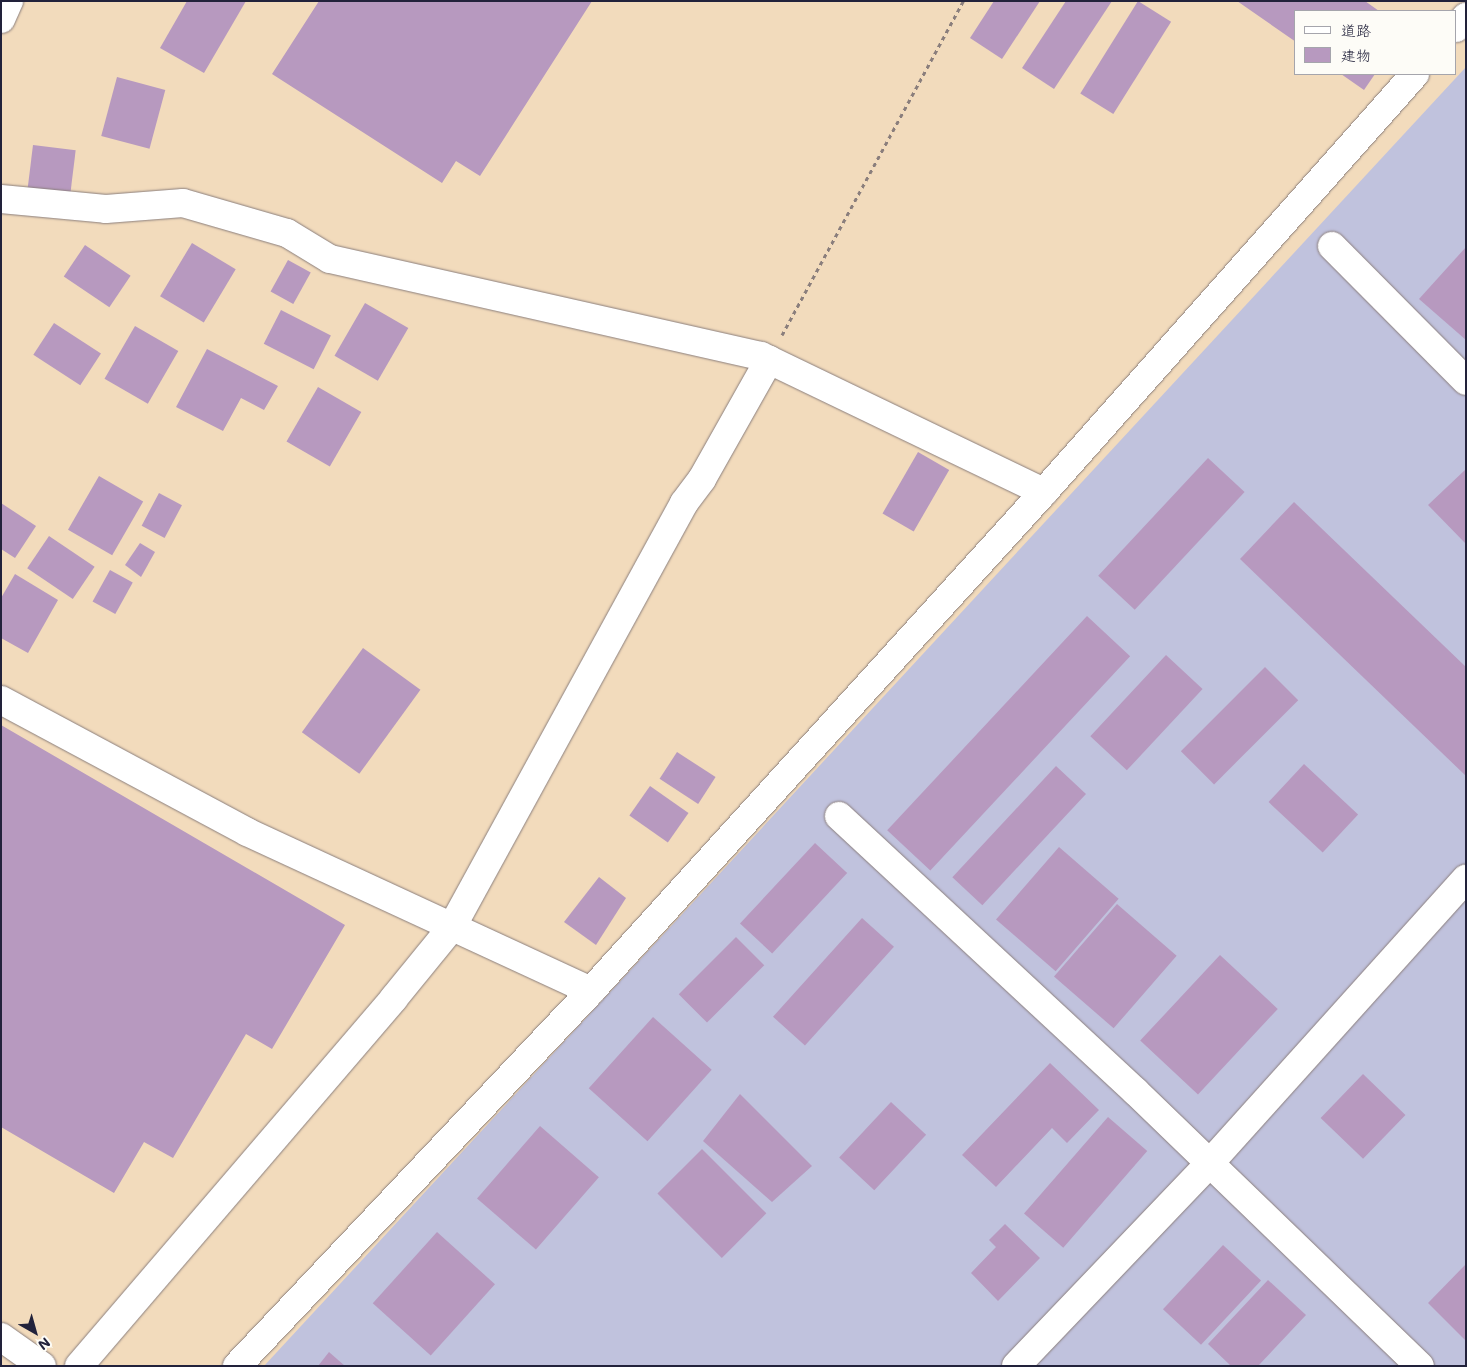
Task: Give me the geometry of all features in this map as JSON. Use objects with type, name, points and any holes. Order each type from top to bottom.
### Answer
[{"type":"street","points":[[1,20],[9,1]]},
{"type":"street","points":[[1457,27],[1466,17]]},
{"type":"street","points":[[237,1366],[591,991],[1044,492],[1414,75]]},
{"type":"street","points":[[1,199],[106,209],[183,203],[286,233],[330,259],[751,353],[1044,492]]},
{"type":"street","points":[[1332,246],[1466,381]]},
{"type":"street","points":[[79,1366],[394,998],[452,927],[684,503],[702,479],[769,360]]},
{"type":"street","points":[[1,700],[247,832],[591,991]]},
{"type":"street","points":[[839,816],[1135,1091],[1420,1366]]},
{"type":"street","points":[[1016,1366],[1209,1164],[1466,879]]},
{"type":"street","points":[[1,1337],[42,1366]]},
{"type":"path","points":[[769,360],[963,1]]},
{"type":"shaded area","points":[[1466,67],[1466,1366],[264,1366]]},
{"type":"building","points":[[187,1],[246,1],[204,73],[160,48]]},
{"type":"building","points":[[319,1],[592,1],[480,176],[456,161],[442,183],[272,74]]},
{"type":"building","points":[[994,1],[1040,1],[1002,59],[970,38]]},
{"type":"building","points":[[1066,1],[1112,1],[1054,89],[1022,68]]},
{"type":"building","points":[[1138,1],[1171,22],[1113,114],[1080,93]]},
{"type":"building","points":[[1237,1],[1365,1],[1378,10],[1294,10],[1294,41]]},
{"type":"building","points":[[1342,75],[1374,75],[1364,90]]},
{"type":"building","points":[[117,77],[165,90],[150,149],[101,136]]},
{"type":"building","points":[[33,145],[76,150],[70,193],[28,188]]},
{"type":"building","points":[[192,243],[236,269],[204,322],[160,296]]},
{"type":"building","points":[[85,245],[131,276],[109,307],[64,277]]},
{"type":"building","points":[[1466,247],[1466,340],[1419,299]]},
{"type":"building","points":[[288,260],[311,273],[293,304],[271,291]]},
{"type":"building","points":[[365,303],[408,328],[378,381],[334,356]]},
{"type":"building","points":[[281,310],[331,335],[314,369],[264,344]]},
{"type":"building","points":[[54,323],[101,353],[80,385],[33,355]]},
{"type":"building","points":[[135,326],[178,351],[148,404],[104,379]]},
{"type":"building","points":[[207,349],[278,386],[264,410],[241,398],[223,431],[176,407]]},
{"type":"building","points":[[318,387],[361,412],[330,467],[286,442]]},
{"type":"building","points":[[918,452],[949,470],[914,531],[883,513]]},
{"type":"building","points":[[1208,458],[1245,492],[1135,610],[1098,576]]},
{"type":"building","points":[[1466,469],[1466,544],[1428,505]]},
{"type":"building","points":[[99,476],[143,502],[112,555],[68,530]]},
{"type":"building","points":[[159,493],[182,505],[165,538],[142,526]]},
{"type":"building","points":[[1294,502],[1466,667],[1466,776],[1240,559]]},
{"type":"building","points":[[1,503],[36,526],[15,558],[1,549]]},
{"type":"building","points":[[49,536],[95,567],[73,599],[27,568]]},
{"type":"building","points":[[140,543],[155,552],[141,577],[125,565]]},
{"type":"building","points":[[110,570],[133,583],[115,614],[93,601]]},
{"type":"building","points":[[15,574],[58,600],[28,653],[1,638],[1,598]]},
{"type":"building","points":[[1087,616],[1130,656],[930,871],[887,830]]},
{"type":"building","points":[[363,648],[420,690],[359,774],[302,732]]},
{"type":"building","points":[[1166,655],[1203,689],[1127,770],[1090,736]]},
{"type":"building","points":[[1265,667],[1298,700],[1214,784],[1181,751]]},
{"type":"building","points":[[1,725],[345,925],[272,1049],[246,1034],[173,1158],[144,1142],[114,1193],[1,1127]]},
{"type":"building","points":[[677,752],[716,777],[698,804],[660,779]]},
{"type":"building","points":[[1304,764],[1358,814],[1323,852],[1269,802]]},
{"type":"building","points":[[1056,766],[1086,794],[982,905],[952,877]]},
{"type":"building","points":[[650,786],[689,813],[668,842],[629,815]]},
{"type":"building","points":[[815,843],[847,873],[772,953],[740,923]]},
{"type":"building","points":[[1059,847],[1119,899],[1056,971],[996,919]]},
{"type":"building","points":[[599,877],[626,898],[596,945],[564,922]]},
{"type":"building","points":[[1117,904],[1177,956],[1114,1028],[1054,976]]},
{"type":"building","points":[[862,918],[894,947],[805,1046],[773,1017]]},
{"type":"building","points":[[736,937],[764,965],[707,1023],[679,994]]},
{"type":"building","points":[[1220,955],[1278,1009],[1198,1094],[1140,1041]]},
{"type":"building","points":[[653,1017],[712,1070],[647,1141],[589,1088]]},
{"type":"building","points":[[1050,1063],[1099,1110],[1067,1143],[1052,1128],[996,1187],[962,1155]]},
{"type":"building","points":[[1363,1074],[1405,1115],[1363,1159],[1321,1118]]},
{"type":"building","points":[[740,1094],[812,1166],[772,1202],[703,1141]]},
{"type":"building","points":[[891,1102],[926,1135],[874,1190],[839,1158]]},
{"type":"building","points":[[1108,1117],[1147,1151],[1063,1248],[1024,1214]]},
{"type":"building","points":[[540,1126],[599,1177],[536,1250],[477,1198]]},
{"type":"building","points":[[702,1149],[766,1213],[722,1258],[657,1194]]},
{"type":"building","points":[[1005,1224],[1040,1258],[998,1301],[971,1273],[996,1247],[989,1240]]},
{"type":"building","points":[[437,1232],[495,1284],[431,1356],[373,1303]]},
{"type":"building","points":[[1223,1245],[1261,1280],[1201,1345],[1163,1309]]},
{"type":"building","points":[[1466,1264],[1466,1341],[1428,1303]]},
{"type":"building","points":[[1268,1280],[1306,1315],[1258,1366],[1231,1366],[1208,1344]]},
{"type":"building","points":[[329,1352],[345,1366],[318,1366]]}]
